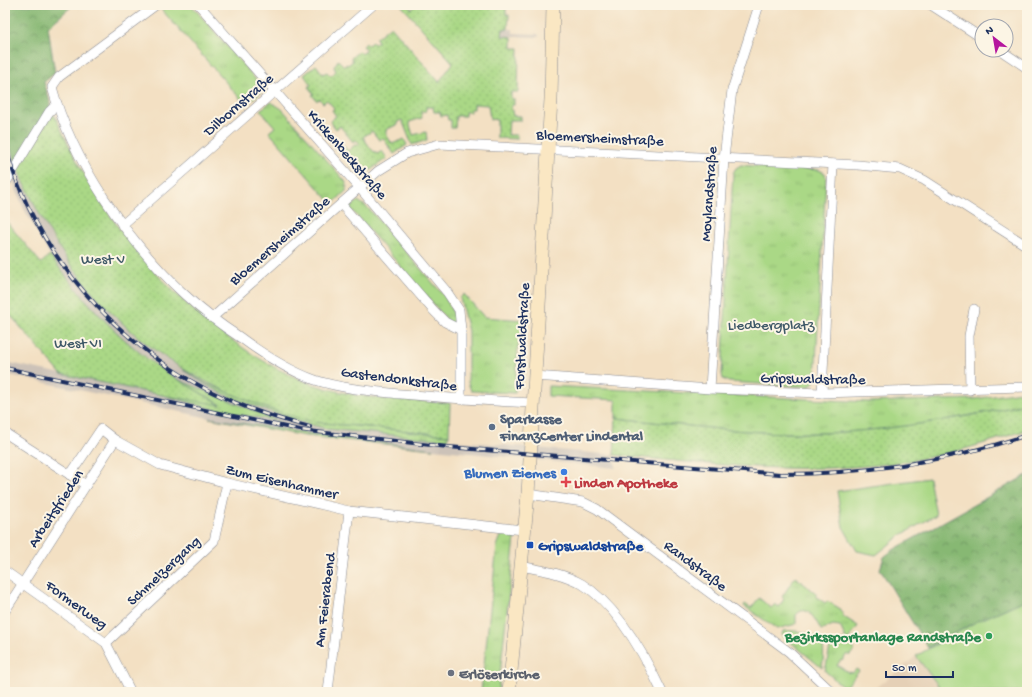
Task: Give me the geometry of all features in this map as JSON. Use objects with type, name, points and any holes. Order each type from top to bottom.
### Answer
[{"type":"street","name":"Gastendonkstraße","points":[[156,5],[59,77],[52,87],[57,104],[78,154],[122,225],[183,294],[212,318],[263,353],[288,368],[315,380],[349,389],[461,400],[533,403]]},
{"type":"street","name":"Krickenbeckstraße","points":[[199,5],[359,187],[447,292],[459,310],[461,330],[461,400]]},
{"type":"street","name":"Dilbornstraße","points":[[122,225],[374,5]]},
{"type":"street","name":"Forstwaldstraße","points":[[509,692],[523,530],[528,494],[548,148],[553,5]]},
{"type":"street","name":"Moylandstraße","points":[[710,389],[724,158],[732,90],[759,5]]},
{"type":"street","points":[[931,5],[974,33]]},
{"type":"street","points":[[1012,58],[1027,68]]},
{"type":"street","points":[[5,184],[49,112],[57,104]]},
{"type":"street","name":"Bloemersheimstraße","points":[[212,318],[378,171],[407,153],[439,144],[548,148],[900,169],[924,180],[1027,246]]},
{"type":"street","points":[[822,393],[833,164]]},
{"type":"street","points":[[341,204],[434,311],[445,322],[461,330]]},
{"type":"street","points":[[970,390],[969,336],[974,309]]},
{"type":"street","name":"Gripswaldstraße","points":[[535,376],[710,389],[822,393],[970,390],[1027,387]]},
{"type":"street","name":"Zum Eisenhammer","points":[[70,475],[101,429],[115,440],[160,465],[228,483],[349,511],[523,530]]},
{"type":"street","points":[[5,433],[86,485]]},
{"type":"street","name":"Arbeitsfrieden","points":[[5,611],[115,440]]},
{"type":"street","name":"Schmelzergang","points":[[106,643],[214,541],[228,483]]},
{"type":"street","name":"Randstraße","points":[[528,494],[583,502],[597,509],[789,652],[832,692]]},
{"type":"street","name":"Am Feierabend","points":[[328,692],[349,511]]},
{"type":"street","points":[[520,566],[555,573],[582,584],[607,606],[631,636],[652,670],[662,692]]},
{"type":"street","name":"Formerweg","points":[[5,571],[24,583],[106,643],[131,692]]},
{"type":"shaded area","points":[[503,29],[513,29],[513,33],[538,34],[539,37],[502,36]]},
{"type":"shaded area","points":[[5,134],[27,191],[45,226],[59,249],[92,292],[135,335],[159,354],[206,385],[232,398],[282,417],[327,429],[614,455],[616,468],[433,449],[306,433],[209,418],[5,374],[5,362],[166,396],[221,411],[278,422],[177,379],[129,344],[84,301],[50,255],[23,207],[5,161]]},
{"type":"shaded area","points":[[916,656],[943,692],[871,692],[903,667]]},
{"type":"green space","points":[[5,5],[73,5],[48,27],[55,73],[44,82],[51,105],[16,164],[5,133]]},
{"type":"green space","points":[[167,5],[187,5],[193,7],[259,83],[261,92],[246,105],[161,9]]},
{"type":"green space","points":[[401,5],[407,5],[412,9],[416,5],[506,5],[506,15],[509,15],[508,29],[503,29],[502,36],[512,37],[512,48],[519,48],[518,92],[511,92],[511,99],[514,99],[514,105],[511,105],[513,116],[521,116],[521,120],[509,120],[508,135],[517,135],[517,139],[497,138],[497,120],[490,119],[488,105],[474,104],[474,109],[471,109],[470,112],[465,112],[465,116],[456,116],[455,128],[451,128],[451,120],[448,120],[447,115],[441,116],[440,112],[434,112],[433,107],[426,107],[426,111],[421,112],[422,118],[409,122],[413,135],[426,132],[427,140],[412,145],[402,120],[397,122],[398,124],[386,130],[386,134],[392,144],[404,139],[407,145],[394,154],[383,138],[379,140],[372,131],[363,137],[371,149],[377,154],[382,151],[387,158],[368,172],[356,171],[330,141],[333,139],[338,145],[340,142],[348,151],[356,144],[357,146],[360,144],[356,140],[353,142],[340,126],[336,129],[330,121],[336,116],[332,110],[334,108],[327,100],[323,103],[319,99],[317,101],[312,95],[314,94],[308,87],[311,85],[304,75],[316,65],[323,74],[327,72],[331,76],[336,71],[334,67],[338,60],[344,66],[347,64],[348,65],[353,61],[351,58],[359,51],[362,54],[366,50],[363,46],[366,43],[368,45],[372,42],[374,44],[378,42],[376,38],[391,26],[439,82],[453,63]]},
{"type":"green space","points":[[271,102],[282,109],[345,181],[347,186],[346,191],[332,204],[269,132],[275,127],[260,110]]},
{"type":"green space","name":"West V","points":[[52,114],[55,116],[71,150],[108,213],[153,270],[206,321],[257,357],[301,380],[325,388],[356,395],[450,403],[449,435],[321,423],[290,416],[247,400],[207,382],[171,361],[138,337],[108,309],[81,279],[58,245],[36,208],[18,169]]},
{"type":"green space","name":"Liedbergplatz","points":[[741,165],[819,170],[825,173],[826,178],[815,379],[813,384],[808,387],[729,382],[723,379],[722,374],[733,173],[736,168]]},
{"type":"green space","points":[[358,201],[368,208],[445,297],[456,319],[455,323],[449,322],[350,208]]},
{"type":"green space","name":"West VI","points":[[5,220],[41,263],[50,255],[85,299],[124,339],[138,351],[153,363],[221,405],[166,396],[61,374],[5,309]]},
{"type":"green space","points":[[464,294],[484,317],[525,320],[524,341],[518,345],[515,393],[471,391],[468,382],[468,331],[460,298]]},
{"type":"green space","points":[[183,370],[207,384],[272,410],[316,422],[449,435],[448,440],[327,429],[293,420],[232,398],[206,385]]},
{"type":"green space","points":[[177,379],[281,422],[221,411],[166,396],[220,404]]},
{"type":"green space","points":[[548,386],[868,402],[975,399],[1027,391],[1027,404],[891,428],[816,433],[759,432],[616,418],[616,400],[548,396]]},
{"type":"green space","points":[[1027,404],[1027,430],[949,453],[922,459],[881,465],[836,468],[772,468],[614,455],[616,418],[730,430],[816,433],[845,432],[914,425],[959,418]]},
{"type":"green space","points":[[209,418],[306,433],[433,449],[305,436]]},
{"type":"green space","points":[[1027,475],[1027,599],[974,623],[928,648],[880,569],[884,557],[893,550]]},
{"type":"green space","points":[[929,478],[936,515],[901,535],[876,555],[857,551],[843,527],[837,491]]},
{"type":"green space","points":[[504,533],[510,533],[510,537],[515,538],[498,692],[481,692],[497,546],[501,536]]},
{"type":"green space","points":[[795,577],[817,594],[815,596],[825,603],[827,601],[839,608],[844,617],[858,626],[847,641],[840,626],[833,625],[821,630],[811,614],[807,612],[800,612],[796,615],[796,624],[777,629],[744,606],[745,604],[751,608],[759,598],[771,608],[775,604],[779,607],[784,599],[782,597]]},
{"type":"green space","name":"Bezirkssportanlage Randstraße","points":[[1027,599],[1027,692],[943,692],[916,656],[974,623]]},
{"type":"green space","points":[[783,631],[802,632],[816,636],[820,640],[823,648],[824,654],[822,668],[782,635]]},
{"type":"green space","points":[[857,636],[860,639],[853,648],[855,650],[849,656],[847,654],[837,665],[849,673],[853,673],[856,669],[859,671],[845,688],[825,671],[831,643],[842,640],[846,643],[844,645],[847,647]]},
{"type":"railway","points":[[5,146],[21,190],[41,232],[67,271],[97,306],[131,339],[168,367],[209,390],[251,409],[310,427]]},
{"type":"railway","points":[[5,368],[300,430],[448,447],[780,474],[843,472],[905,465],[966,452],[1027,435]]},
{"type":"place","name":"Sparkasse FinanzCenter Lindental","points":[[492,427]]},
{"type":"place","name":"Blumen Ziemes","points":[[564,472]]},
{"type":"place","name":"Linden Apotheke","points":[[566,482]]},
{"type":"place","name":"Gripswaldstraße","points":[[530,545]]},
{"type":"place","name":"Bezirkssportanlage Randstraße","points":[[989,636]]},
{"type":"place","name":"Erlöserkirche","points":[[451,673]]}]
